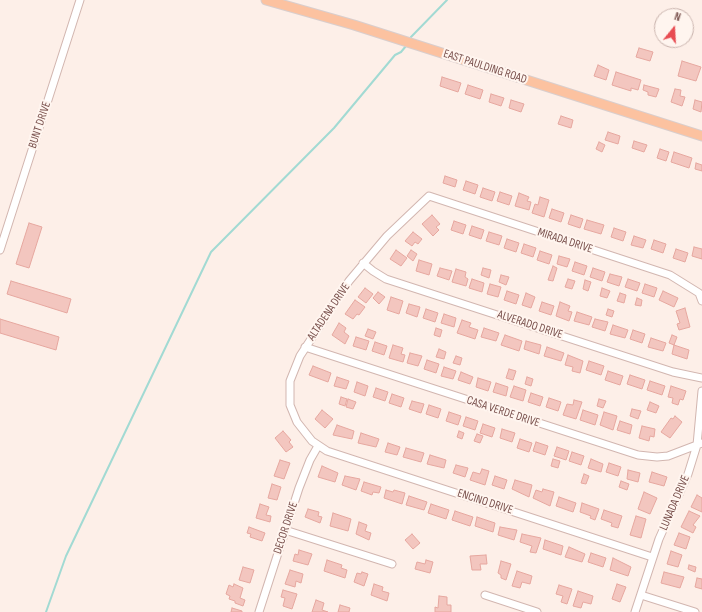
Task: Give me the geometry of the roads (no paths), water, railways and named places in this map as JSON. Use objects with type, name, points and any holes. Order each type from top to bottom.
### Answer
[{"type":"main road","name":"EAST PAULDING ROAD","points":[[266,0],[354,25],[702,136]]},
{"type":"street","name":"BUNT DRIVE","points":[[0,250],[80,0]]},
{"type":"street","name":"ALTADENA DRIVE","points":[[318,446],[297,422],[290,405],[289,390],[291,374],[305,348],[332,306],[363,263],[387,236],[429,196]]},
{"type":"street","name":"MIRADA DRIVE","points":[[429,196],[670,275],[699,293],[702,302]]},
{"type":"street","name":"ALVERADO DRIVE","points":[[363,263],[372,271],[386,278],[673,372],[702,378]]},
{"type":"street","name":"CASA VERDE DRIVE","points":[[305,348],[638,455],[653,457],[668,456],[699,444]]},
{"type":"street","name":"LUNADA DRIVE","points":[[635,612],[652,557],[688,474],[699,444],[702,391]]},
{"type":"street","name":"DECOR DRIVE","points":[[259,612],[306,469],[318,446]]},
{"type":"street","name":"ENCINO DRIVE","points":[[318,446],[327,451],[652,557]]},
{"type":"street","points":[[285,530],[392,564]]},
{"type":"street","points":[[484,595],[537,612]]},
{"type":"street","points":[[641,595],[695,612]]},
{"type":"waterway","points":[[411,37],[447,0]]},
{"type":"waterway","points":[[46,612],[66,556],[211,252],[334,128],[395,55],[401,52],[406,46]]}]
